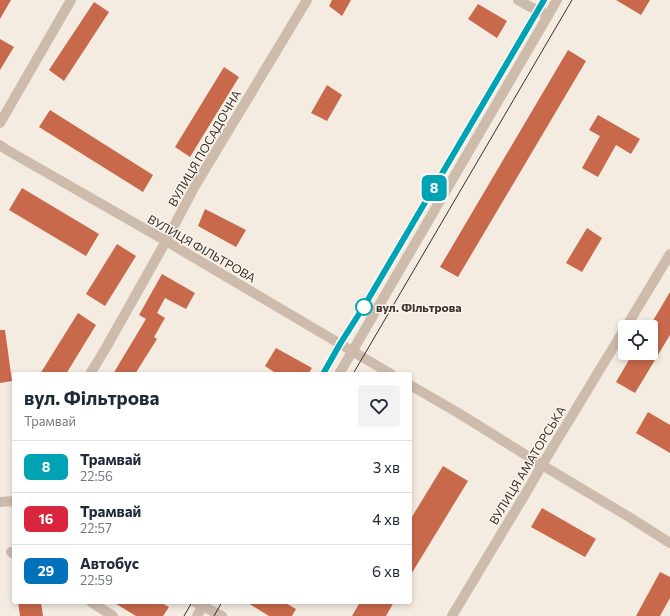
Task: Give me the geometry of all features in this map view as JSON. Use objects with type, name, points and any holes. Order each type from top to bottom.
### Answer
[{"type":"street","points":[[0,123],[71,0]]},
{"type":"street","name":"ВУЛИЦЯ ПОСАДОЧНА","points":[[91,372],[166,241],[195,186],[307,0]]},
{"type":"street","points":[[518,0],[548,15]]},
{"type":"street","points":[[340,372],[557,0]]},
{"type":"street","name":"ВУЛИЦЯ ФІЛЬТРОВА","points":[[0,145],[388,372]]},
{"type":"street","name":"ВУЛИЦЯ АМАТОРСЬКА","points":[[630,320],[670,254]]},
{"type":"street","name":"ВУЛИЦЯ АМАТОРСЬКА","points":[[452,616],[618,340]]},
{"type":"street","points":[[412,386],[670,543]]},
{"type":"street","points":[[0,502],[12,501]]},
{"type":"street","points":[[94,604],[113,616]]},
{"type":"street","points":[[197,616],[201,604]]},
{"type":"street","points":[[203,604],[222,616]]},
{"type":"building","points":[[0,0],[11,0],[0,19]]},
{"type":"building","points":[[332,0],[351,0],[342,16],[329,6]]},
{"type":"building","points":[[616,0],[650,0],[641,15]]},
{"type":"building","points":[[94,2],[109,12],[64,81],[49,70]]},
{"type":"building","points":[[478,4],[507,21],[497,38],[468,19]]},
{"type":"building","points":[[0,39],[14,47],[0,70]]},
{"type":"building","points":[[568,50],[586,61],[458,277],[440,267]]},
{"type":"building","points":[[224,67],[239,77],[190,157],[175,147]]},
{"type":"building","points":[[327,85],[342,95],[327,121],[311,113]]},
{"type":"building","points":[[50,110],[153,175],[143,192],[39,127]]},
{"type":"building","points":[[598,115],[640,139],[631,154],[616,145],[598,177],[582,168],[600,136],[589,130]]},
{"type":"building","points":[[22,188],[99,234],[86,256],[9,210]]},
{"type":"building","points":[[205,209],[246,230],[236,247],[198,226]]},
{"type":"building","points":[[587,228],[602,238],[582,272],[566,263]]},
{"type":"building","points":[[117,244],[136,256],[105,306],[86,294]]},
{"type":"building","points":[[162,274],[195,293],[186,309],[165,298],[157,313],[165,318],[154,337],[157,339],[136,372],[114,372],[146,319],[139,315]]},
{"type":"building","points":[[670,292],[670,335],[658,355],[658,320],[653,320]]},
{"type":"building","points":[[78,313],[96,325],[67,372],[41,372]]},
{"type":"building","points":[[0,330],[5,330],[12,381],[0,383]]},
{"type":"building","points":[[276,348],[312,368],[309,372],[274,372],[265,366]]},
{"type":"building","points":[[629,360],[655,360],[635,393],[616,382]]},
{"type":"building","points":[[648,412],[670,425],[670,453],[636,433]]},
{"type":"building","points":[[443,466],[468,481],[412,573],[412,517]]},
{"type":"building","points":[[542,508],[596,539],[585,557],[531,527]]},
{"type":"building","points":[[660,572],[670,577],[670,598],[660,616],[636,616]]},
{"type":"building","points":[[18,604],[41,604],[43,616],[20,616]]},
{"type":"building","points":[[116,604],[164,604],[169,607],[163,616],[136,616]]},
{"type":"building","points":[[249,604],[287,604],[296,609],[292,616],[269,616]]},
{"type":"building","points":[[359,604],[393,604],[386,616],[352,616]]},
{"type":"tram line","points":[[324,372],[544,0]]},
{"type":"tram line","name":"8","points":[[324,372],[544,0]]},
{"type":"tram line","points":[[354,372],[572,0]]},
{"type":"tram line","points":[[184,616],[191,604]]},
{"type":"tram line","points":[[214,616],[221,604]]},
{"type":"place","name":"вул. Фільтрова","points":[[364,307]]}]
